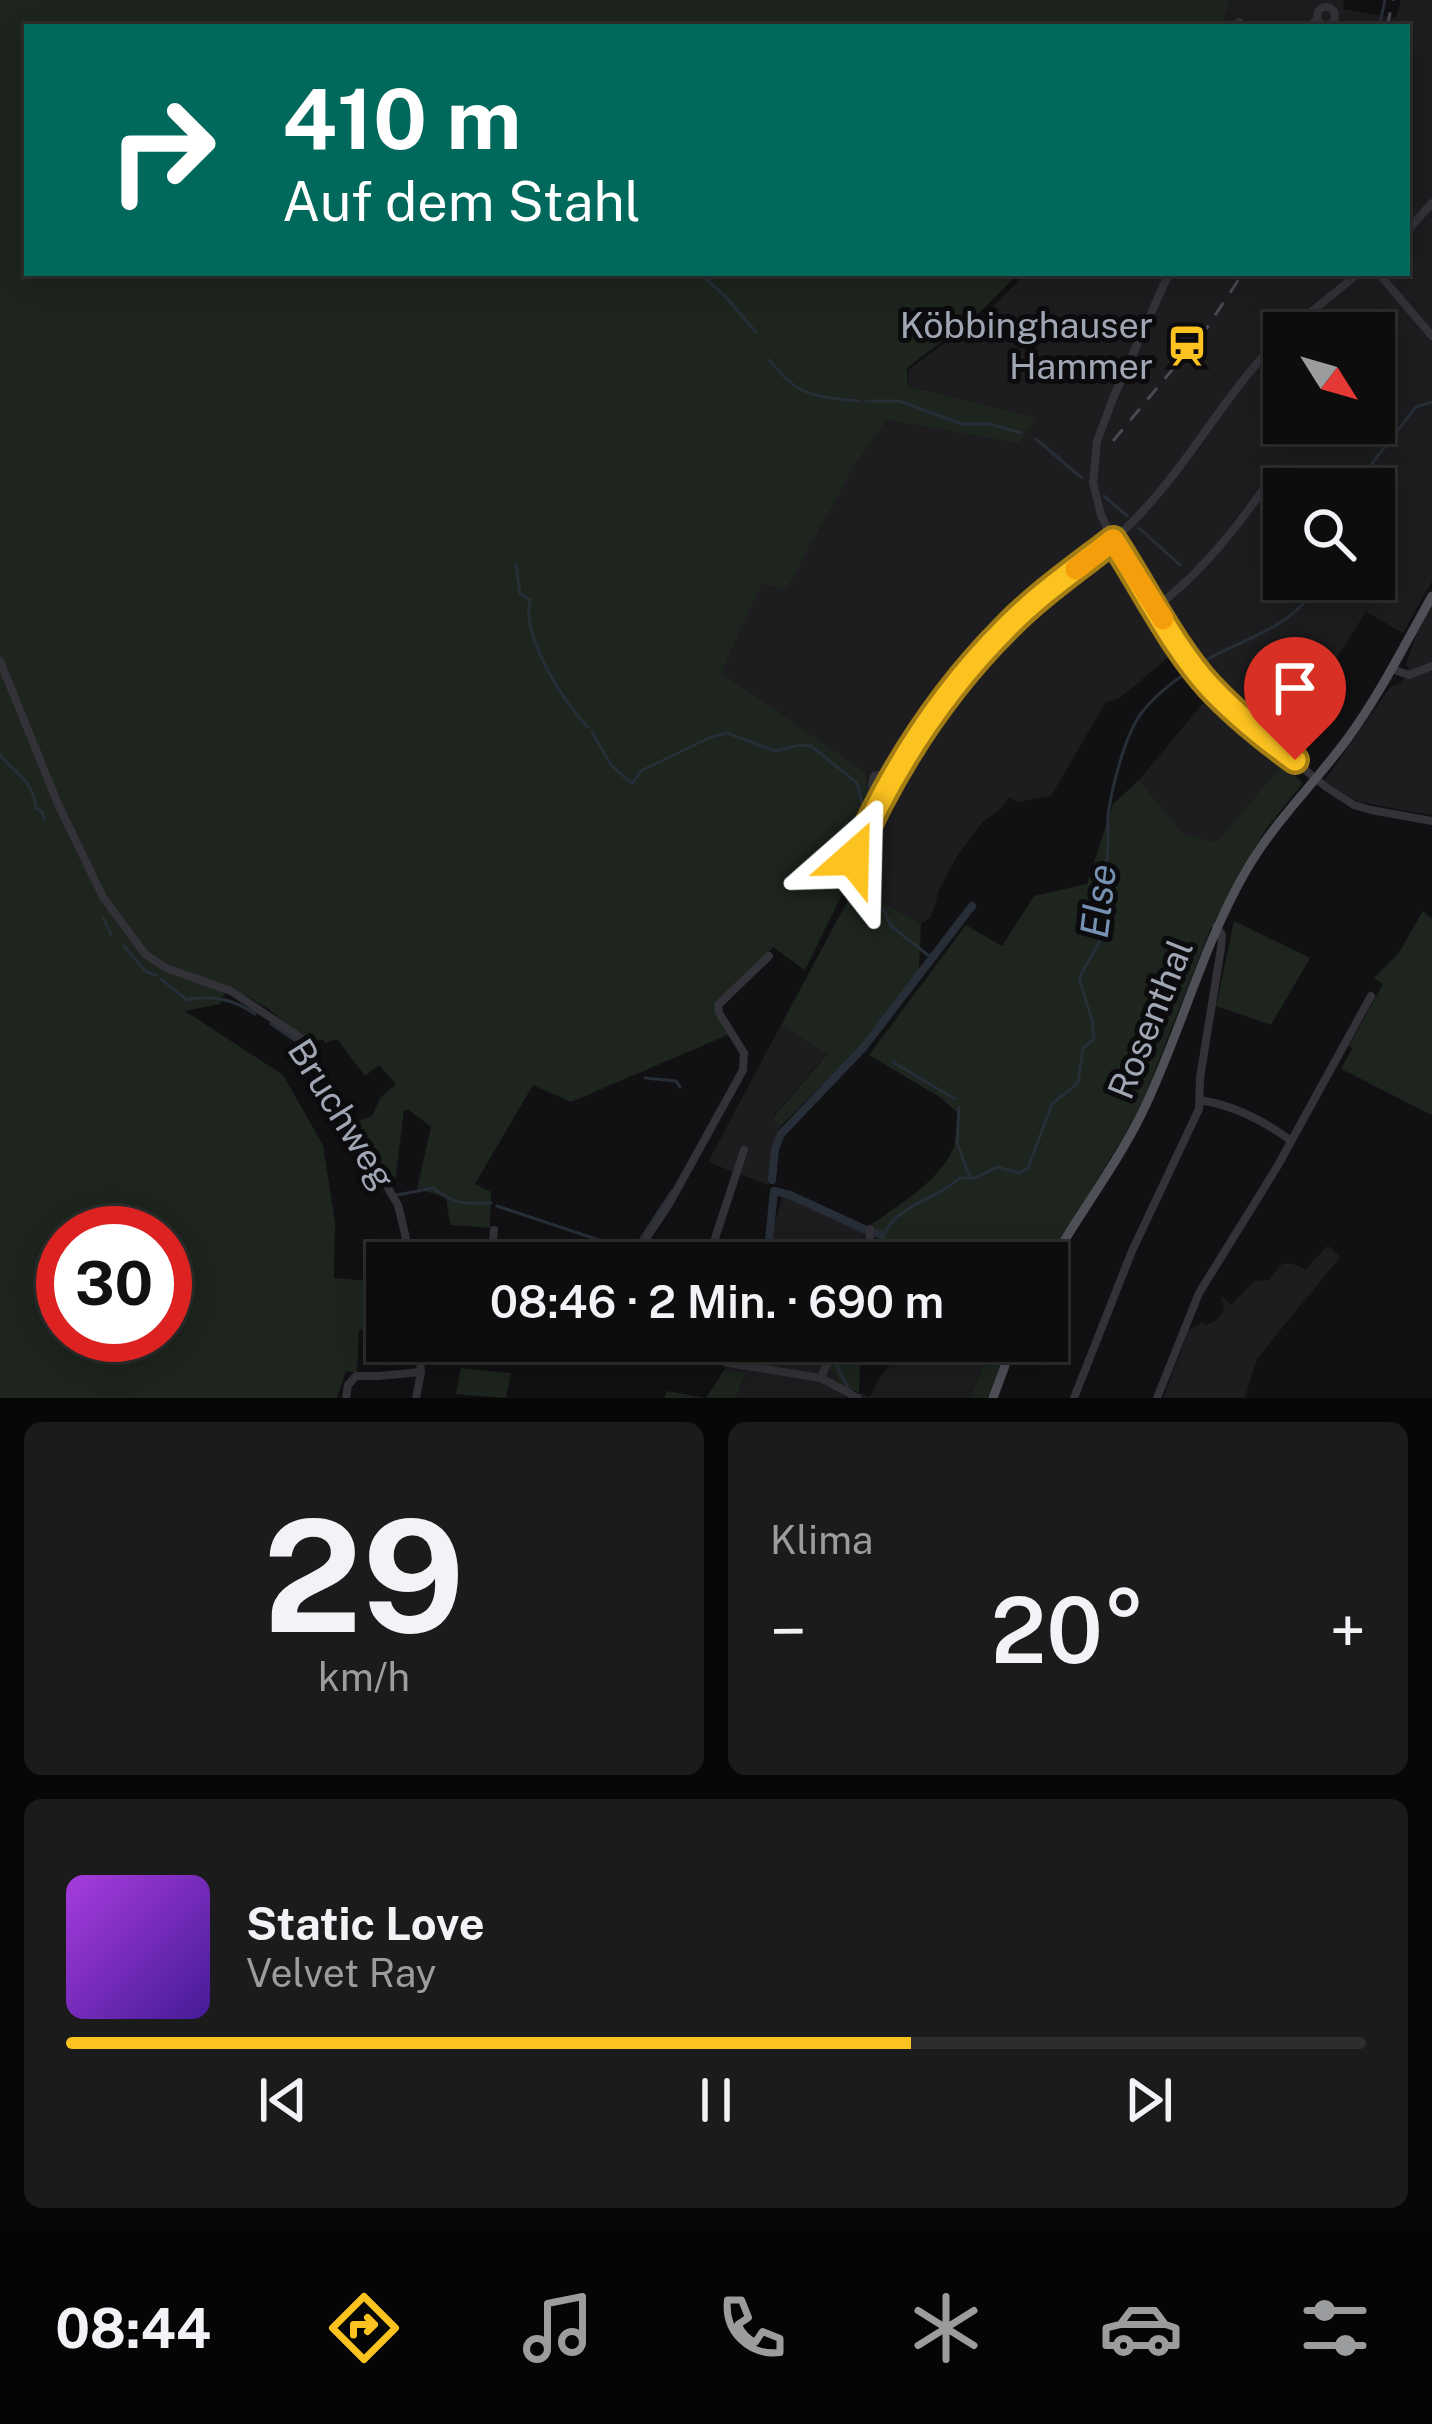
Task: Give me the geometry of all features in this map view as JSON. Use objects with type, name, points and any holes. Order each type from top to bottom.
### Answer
[{"type":"main road","name":"Rosenthal","points":[[1064,1242],[1132,1131],[1176,1036],[1216,926],[1260,848],[1350,735],[1432,596]]},
{"type":"main road","points":[[993,1398],[1006,1362]]},
{"type":"street","points":[[1312,24],[1320,9],[1336,6]]},
{"type":"street","points":[[1317,19],[1322,24]]},
{"type":"street","points":[[1410,228],[1432,203]]},
{"type":"street","points":[[1167,276],[1114,396],[1094,457],[1096,499],[1113,540],[1199,674],[1238,715],[1354,805],[1432,821]]},
{"type":"street","points":[[1312,312],[1359,276]]},
{"type":"street","points":[[1383,276],[1432,335]]},
{"type":"street","points":[[853,858],[883,794],[937,709],[1005,629],[1113,540],[1162,490],[1263,357]]},
{"type":"street","points":[[1156,608],[1245,517],[1263,490]]},
{"type":"street","name":"Bruchweg","points":[[0,661],[94,882],[139,948],[166,968],[231,991],[301,1038],[398,1205],[407,1242]]},
{"type":"street","points":[[1392,669],[1409,675],[1432,666]]},
{"type":"street","points":[[883,794],[875,790],[874,776],[895,773]]},
{"type":"street","points":[[1074,1398],[1132,1251],[1182,1149],[1200,1100],[1199,1078],[1222,935],[1216,926]]},
{"type":"street","points":[[644,1242],[690,1170],[743,1070],[744,1053],[718,1006],[769,956]]},
{"type":"street","points":[[1157,1398],[1199,1293],[1277,1167],[1371,996]]},
{"type":"street","points":[[1200,1100],[1255,1118],[1290,1140]]},
{"type":"street","points":[[714,1242],[744,1150]]},
{"type":"street","points":[[870,1229],[870,1242]]},
{"type":"street","points":[[493,1242],[494,1230]]},
{"type":"street","points":[[416,1398],[420,1362]]},
{"type":"street","points":[[725,1362],[821,1378],[857,1398]]},
{"type":"street","points":[[821,1378],[827,1362]]},
{"type":"street","points":[[346,1398],[356,1376],[421,1372]]},
{"type":"shaded area","points":[[0,0],[1231,0],[1221,24],[24,24],[24,276],[1016,276],[980,312],[907,368],[908,386],[1036,418],[1020,443],[887,420],[854,466],[785,591],[762,583],[721,673],[865,772],[867,787],[876,800],[851,853],[859,860],[805,970],[773,947],[716,1008],[730,1034],[571,1102],[533,1085],[475,1184],[491,1192],[490,1228],[450,1225],[446,1197],[417,1189],[431,1127],[409,1110],[404,1110],[395,1183],[387,1182],[353,1123],[372,1116],[380,1098],[396,1084],[379,1065],[365,1076],[337,1039],[306,1041],[269,1009],[228,986],[220,1004],[185,1011],[283,1075],[323,1145],[335,1222],[334,1278],[366,1281],[366,1329],[359,1330],[357,1373],[346,1371],[337,1398],[0,1398]]},
{"type":"shaded area","points":[[1231,0],[1344,0],[1343,9],[1396,18],[1401,0],[1432,0],[1432,581],[1403,633],[1366,612],[1282,743],[1283,764],[1218,842],[1183,835],[1139,780],[1209,696],[1177,650],[1120,698],[1106,702],[1051,796],[1017,802],[1009,797],[983,822],[958,854],[931,917],[921,924],[855,887],[867,866],[851,853],[875,800],[720,673],[762,582],[887,420],[1020,442],[1035,418],[909,386],[908,370],[986,313],[1023,276],[1410,276],[1410,24],[1221,24]]},
{"type":"shaded area","points":[[1432,605],[1432,815],[1358,802],[1324,781],[1391,686],[1402,683],[1419,627]]},
{"type":"shaded area","points":[[1283,764],[1303,783],[1242,868],[1211,928],[1139,1111],[1060,1242],[877,1242],[872,1224],[921,1189],[943,1166],[955,1142],[957,1112],[869,1055],[966,925],[1002,946],[1034,896],[1087,884],[1113,804],[1139,780],[1183,834],[1217,842]]},
{"type":"shaded area","points":[[855,887],[921,924],[919,970],[862,1045],[781,1126],[771,1120],[827,1054],[781,1025]]},
{"type":"shaded area","points":[[1423,911],[1432,919],[1432,1115],[1341,1069],[1383,984],[1374,978],[1398,954]]},
{"type":"shaded area","points":[[1234,921],[1310,958],[1271,1025],[1216,1006]]},
{"type":"shaded area","points":[[781,1025],[827,1053],[771,1119],[781,1126],[768,1185],[708,1162]]},
{"type":"shaded area","points":[[784,1191],[865,1230],[877,1241],[768,1242]]},
{"type":"shaded area","points":[[1326,1247],[1340,1257],[1257,1359],[1245,1398],[1163,1398],[1189,1330],[1221,1315],[1221,1296],[1231,1305],[1254,1281],[1269,1280],[1282,1264],[1306,1269]]},
{"type":"shaded area","points":[[727,1362],[820,1362],[834,1372],[846,1398],[736,1398],[746,1374],[724,1370]]},
{"type":"shaded area","points":[[860,1362],[859,1392],[841,1387],[834,1372],[818,1365]]},
{"type":"shaded area","points":[[893,1362],[980,1362],[981,1373],[970,1398],[858,1398],[859,1392],[870,1397]]},
{"type":"shaded area","points":[[980,1362],[1001,1362],[988,1398],[970,1398],[981,1373]]},
{"type":"shaded area","points":[[461,1368],[511,1373],[506,1398],[456,1394]]},
{"type":"shaded area","points":[[724,1370],[746,1373],[736,1398],[706,1398]]},
{"type":"shaded area","points":[[667,1391],[706,1398],[664,1398]]},
{"type":"waterway","points":[[1380,24],[1385,0]]},
{"type":"waterway","points":[[702,276],[756,332]]},
{"type":"waterway","points":[[769,360],[805,391],[858,401]]},
{"type":"waterway","points":[[866,401],[899,401],[962,424],[989,424],[1021,433]]},
{"type":"waterway","name":"Else","points":[[1368,468],[1416,407],[1432,402]]},
{"type":"waterway","points":[[1036,439],[1082,478]]},
{"type":"waterway","points":[[1104,496],[1127,516]]},
{"type":"waterway","points":[[1139,528],[1180,565]]},
{"type":"waterway","points":[[516,564],[520,594],[530,600],[538,649],[556,685],[588,727]]},
{"type":"waterway","name":"Else","points":[[881,1242],[896,1218],[960,1178],[975,1178],[997,1167],[1020,1173],[1028,1168],[1052,1104],[1078,1083],[1083,1048],[1094,1039],[1079,978],[1102,937],[1092,900],[1097,868],[1107,861],[1110,803],[1130,733],[1149,704],[1182,676],[1272,628],[1305,600]]},
{"type":"waterway","points":[[592,732],[611,765],[632,784],[641,771],[727,733],[775,751],[811,746],[857,783],[863,806],[841,854],[851,875]]},
{"type":"waterway","points":[[0,755],[27,783],[44,819]]},
{"type":"waterway","points":[[855,895],[884,911],[891,926],[933,959]]},
{"type":"waterway","points":[[772,1180],[781,1134],[863,1048],[972,906]]},
{"type":"waterway","points":[[103,918],[112,936]]},
{"type":"waterway","points":[[124,946],[146,972],[156,975]]},
{"type":"waterway","points":[[161,979],[187,1000],[222,999],[255,1014]]},
{"type":"waterway","points":[[271,1024],[296,1041],[314,1071]]},
{"type":"waterway","points":[[893,1062],[955,1099]]},
{"type":"waterway","points":[[645,1078],[676,1081],[680,1087]]},
{"type":"waterway","points":[[317,1082],[379,1186]]},
{"type":"waterway","points":[[959,1107],[957,1143],[969,1175]]},
{"type":"waterway","points":[[397,1195],[433,1188],[461,1202],[491,1203]]},
{"type":"waterway","points":[[497,1206],[634,1249],[672,1191]]},
{"type":"waterway","points":[[769,1240],[774,1191],[864,1229]]},
{"type":"waterway","name":"Else","points":[[876,1233],[882,1235]]},
{"type":"waterway","name":"Else","points":[[837,1362],[848,1388]]},
{"type":"railway","points":[[1388,24],[1393,0]]},
{"type":"railway","points":[[1113,441],[1206,329],[1241,276]]},
{"type":"slow traffic","points":[[1076,569],[1113,540],[1163,619]]},
{"type":"place","name":"Köbbinghauser Hammer","points":[[1187,346]]},
{"type":"route","points":[[853,858],[887,786],[959,680],[1023,612],[1113,540],[1209,686],[1295,760]]}]
